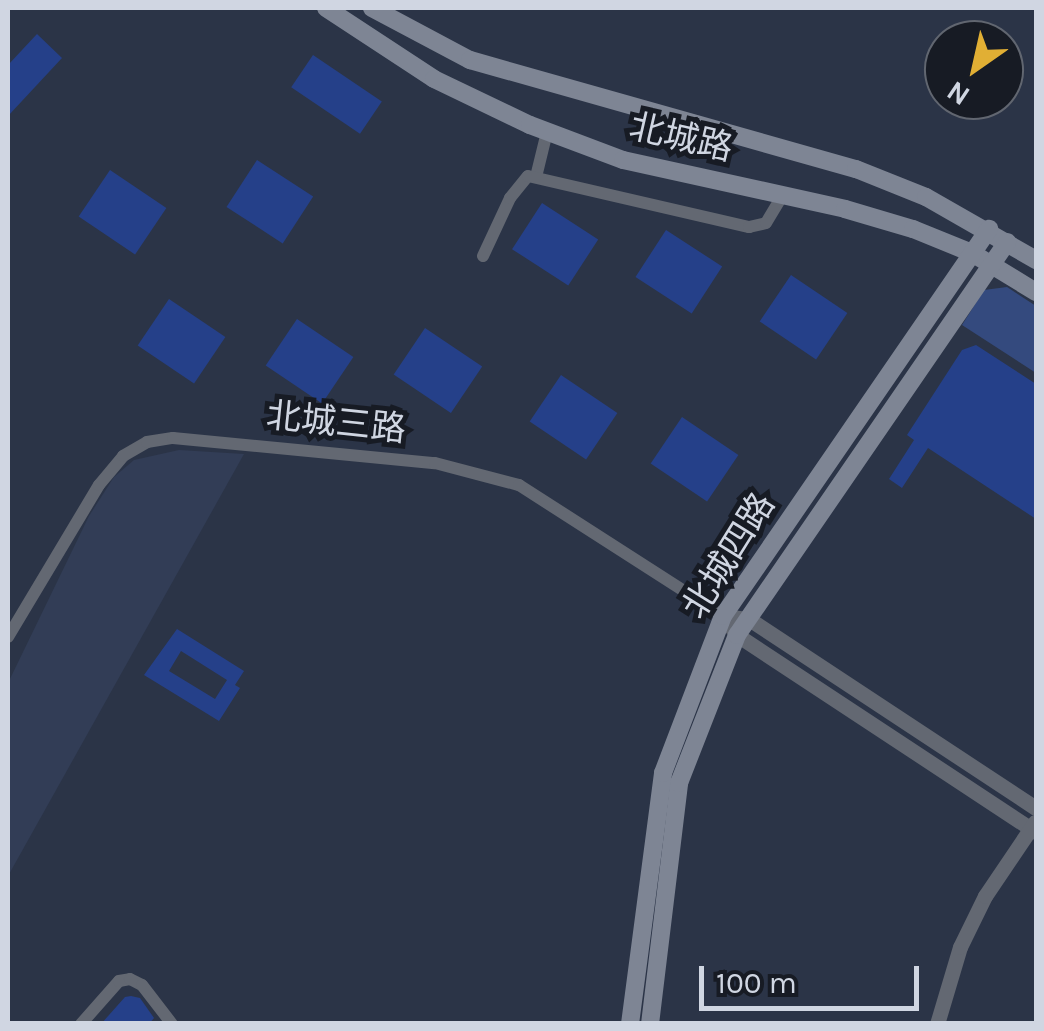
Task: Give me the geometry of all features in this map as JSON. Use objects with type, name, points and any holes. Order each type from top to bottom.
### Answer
[{"type":"main road","name":"北城路","points":[[326,8],[434,79],[547,132],[623,160],[783,195],[913,230],[972,253],[1036,292]]},
{"type":"main road","name":"北城路","points":[[372,8],[470,60],[856,169],[989,230],[1036,260]]},
{"type":"main road","name":"北城四路","points":[[630,1024],[664,773],[723,616],[989,230]]},
{"type":"main road","name":"北城四路","points":[[650,1024],[679,783],[736,635],[1007,242]]},
{"type":"street","points":[[536,177],[547,132]]},
{"type":"street","points":[[483,256],[510,198],[528,176],[748,228],[766,223],[783,195]]},
{"type":"street","name":"北城三路","points":[[8,637],[99,484],[123,456],[147,442],[173,438],[435,463],[520,484],[723,616],[736,635],[1034,826]]},
{"type":"street","name":"北城三路","points":[[723,616],[749,618],[1036,808]]},
{"type":"street","points":[[937,1024],[960,947],[985,896],[1034,826]]},
{"type":"street","points":[[81,1024],[119,981],[130,979],[142,985],[172,1024]]},
{"type":"shaded area","points":[[1007,287],[1036,306],[1036,373],[962,325],[984,290]]},
{"type":"shaded area","points":[[179,450],[244,454],[8,876],[8,683],[89,516],[114,477],[134,460]]},
{"type":"building","points":[[37,34],[62,58],[8,116],[8,65]]},
{"type":"building","points":[[313,55],[382,101],[360,134],[291,87]]},
{"type":"building","points":[[257,160],[313,196],[283,243],[227,207]]},
{"type":"building","points":[[110,170],[166,208],[135,254],[79,216]]},
{"type":"building","points":[[542,203],[598,239],[568,286],[512,249]]},
{"type":"building","points":[[666,230],[722,266],[692,313],[636,277]]},
{"type":"building","points":[[791,275],[847,313],[816,359],[760,321]]},
{"type":"building","points":[[169,299],[225,337],[194,383],[138,345]]},
{"type":"building","points":[[297,319],[353,357],[322,403],[266,365]]},
{"type":"building","points":[[425,328],[482,367],[451,413],[394,374]]},
{"type":"building","points":[[976,345],[1036,384],[1036,519],[928,448],[902,488],[889,479],[914,440],[907,435],[962,350]]},
{"type":"building","points":[[561,375],[617,413],[586,459],[530,421]]},
{"type":"building","points":[[682,417],[738,455],[707,501],[651,463]]},
{"type":"building","points":[[177,629],[244,671],[235,685],[240,688],[219,721],[144,675]],"holes":[[[181,651],[227,680],[215,699],[169,671]]]},
{"type":"building","points":[[125,997],[140,998],[154,1018],[149,1024],[101,1024]]}]
